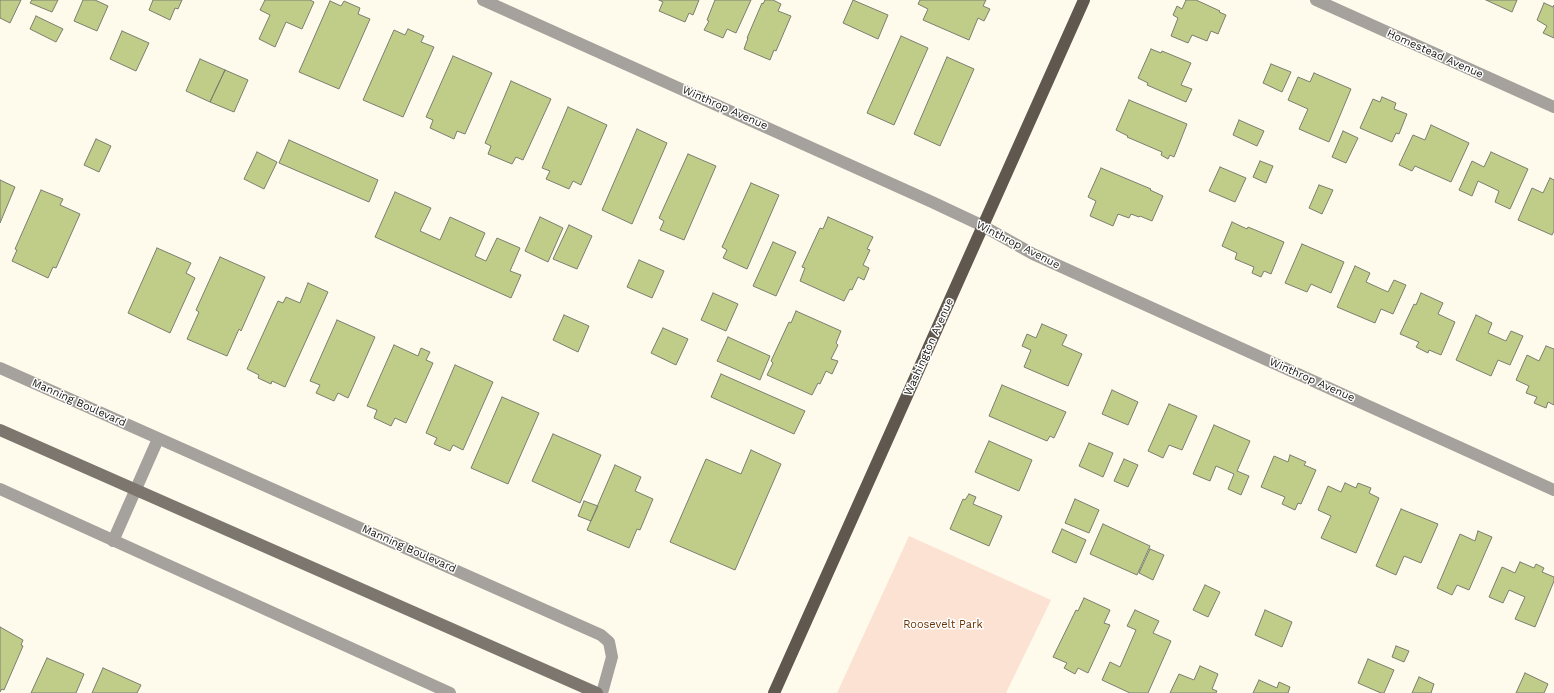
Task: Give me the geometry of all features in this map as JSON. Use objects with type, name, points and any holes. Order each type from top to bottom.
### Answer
[{"type":"main road","name":"Washington Avenue","points":[[774,693],[1084,0]]},
{"type":"street","name":"Winthrop Avenue","points":[[483,0],[925,198],[983,226],[1033,254],[1554,490]]},
{"type":"street","name":"Homestead Avenue","points":[[1316,0],[1554,107]]},
{"type":"street","name":"Manning Boulevard","points":[[0,368],[601,634],[609,642],[612,657],[602,693]]},
{"type":"street","points":[[0,430],[597,693]]},
{"type":"street","points":[[113,541],[158,439]]},
{"type":"street","points":[[0,489],[450,693]]},
{"type":"green space","name":"Roosevelt Park","points":[[909,536],[1051,600],[1006,693],[837,693]]},
{"type":"building","points":[[0,0],[21,0],[10,23],[0,18]]},
{"type":"building","points":[[32,0],[58,0],[52,12],[30,3]]},
{"type":"building","points":[[83,0],[95,0],[108,6],[97,31],[74,21]]},
{"type":"building","points":[[153,0],[182,0],[178,9],[175,8],[170,20],[149,10]]},
{"type":"building","points":[[265,0],[310,0],[314,2],[302,29],[286,22],[275,47],[259,39],[270,15],[260,10]]},
{"type":"building","points":[[659,0],[699,0],[693,15],[689,13],[685,22],[659,11],[663,2]]},
{"type":"building","points":[[715,0],[751,0],[736,33],[727,29],[723,38],[704,30],[709,21],[707,20]]},
{"type":"building","points":[[765,0],[773,0],[781,4],[778,11],[791,16],[776,51],[774,50],[770,60],[744,49],[747,38],[762,3],[763,4]]},
{"type":"building","points":[[853,0],[888,15],[878,39],[843,23]]},
{"type":"building","points":[[920,0],[986,0],[983,6],[990,9],[984,21],[978,18],[969,40],[923,20],[928,9],[918,4]]},
{"type":"building","points":[[1186,0],[1196,0],[1226,15],[1218,34],[1211,31],[1207,41],[1192,35],[1188,43],[1171,36],[1178,18],[1173,15],[1177,6],[1182,9]]},
{"type":"building","points":[[1486,0],[1517,0],[1512,12]]},
{"type":"building","points":[[330,1],[341,6],[344,1],[360,8],[358,14],[370,19],[339,89],[299,72]]},
{"type":"building","points":[[1544,3],[1553,7],[1554,5],[1554,38],[1543,33],[1547,26],[1537,20]]},
{"type":"building","points":[[36,16],[63,29],[56,42],[30,29]]},
{"type":"building","points":[[408,29],[424,36],[421,42],[434,47],[403,117],[363,100],[394,30],[405,35]]},
{"type":"building","points":[[122,31],[149,43],[136,71],[110,59]]},
{"type":"building","points":[[901,36],[928,48],[894,125],[867,113]]},
{"type":"building","points":[[1151,49],[1161,53],[1162,51],[1191,63],[1181,85],[1192,89],[1186,102],[1147,85],[1148,83],[1138,78]]},
{"type":"building","points":[[453,56],[492,73],[465,134],[457,131],[454,139],[430,128],[433,120],[426,117]]},
{"type":"building","points":[[947,57],[974,69],[940,146],[914,134]]},
{"type":"building","points":[[200,59],[225,70],[210,102],[186,91]]},
{"type":"building","points":[[1271,64],[1291,72],[1282,92],[1263,83]]},
{"type":"building","points":[[225,70],[248,80],[234,112],[210,102]]},
{"type":"building","points":[[1314,73],[1351,89],[1329,142],[1299,129],[1308,109],[1288,100],[1298,77],[1310,82]]},
{"type":"building","points":[[511,81],[551,99],[523,160],[516,157],[512,164],[488,154],[491,146],[485,143]]},
{"type":"building","points":[[1382,97],[1396,103],[1394,109],[1407,114],[1399,134],[1396,133],[1392,142],[1360,128],[1373,99],[1380,102]]},
{"type":"building","points":[[1129,100],[1187,124],[1174,157],[1170,155],[1168,159],[1161,155],[1162,152],[1127,137],[1128,136],[1116,130]]},
{"type":"building","points":[[568,107],[607,125],[581,185],[573,181],[569,189],[546,179],[550,171],[542,168]]},
{"type":"building","points":[[1239,120],[1264,131],[1257,146],[1233,135]]},
{"type":"building","points":[[1431,125],[1469,143],[1451,182],[1415,166],[1412,171],[1399,165],[1413,135],[1425,140]]},
{"type":"building","points":[[637,129],[667,143],[632,224],[602,210]]},
{"type":"building","points":[[1343,131],[1358,138],[1346,163],[1332,157]]},
{"type":"building","points":[[96,139],[111,146],[99,172],[84,165]]},
{"type":"building","points":[[289,140],[378,180],[369,202],[279,163]]},
{"type":"building","points":[[257,152],[277,162],[264,189],[244,179]]},
{"type":"building","points":[[1491,152],[1528,169],[1510,209],[1495,202],[1499,191],[1478,181],[1472,196],[1459,190],[1472,161],[1484,167]]},
{"type":"building","points":[[688,154],[716,166],[684,240],[660,230],[664,221],[659,218]]},
{"type":"building","points":[[1260,161],[1273,166],[1266,183],[1253,177]]},
{"type":"building","points":[[1220,167],[1246,178],[1235,202],[1209,191]]},
{"type":"building","points":[[1101,168],[1151,189],[1150,190],[1163,196],[1152,221],[1131,214],[1129,218],[1118,214],[1113,226],[1090,216],[1096,201],[1088,197]]},
{"type":"building","points":[[1550,178],[1554,180],[1554,231],[1552,235],[1518,220],[1532,188],[1543,193]]},
{"type":"building","points":[[0,180],[15,187],[0,223]]},
{"type":"building","points":[[751,183],[779,195],[747,269],[723,258],[727,250],[722,247]]},
{"type":"building","points":[[1319,185],[1333,190],[1322,214],[1309,208]]},
{"type":"building","points":[[41,190],[63,199],[60,205],[80,214],[56,268],[53,267],[48,278],[12,261],[17,250],[15,249]]},
{"type":"building","points":[[395,192],[431,208],[420,231],[440,240],[450,217],[485,233],[475,256],[486,261],[497,238],[520,248],[510,271],[521,275],[511,298],[375,237]]},
{"type":"building","points":[[540,217],[563,228],[548,262],[525,251]]},
{"type":"building","points":[[828,217],[873,237],[867,249],[870,250],[863,265],[869,268],[864,280],[858,277],[852,290],[850,289],[844,301],[800,281],[805,268],[802,267],[820,228],[823,229]]},
{"type":"building","points":[[1232,222],[1284,242],[1271,274],[1264,271],[1261,277],[1252,273],[1254,267],[1235,259],[1237,253],[1222,246]]},
{"type":"building","points":[[569,225],[592,236],[577,269],[553,259]]},
{"type":"building","points":[[773,242],[796,252],[776,296],[753,286]]},
{"type":"building","points":[[1302,244],[1344,262],[1331,293],[1311,284],[1307,292],[1285,283]]},
{"type":"building","points":[[157,248],[191,263],[186,273],[195,278],[170,333],[128,313]]},
{"type":"building","points":[[220,257],[265,277],[241,331],[239,329],[227,356],[187,339],[199,312],[196,310]]},
{"type":"building","points":[[639,260],[664,271],[652,298],[627,287]]},
{"type":"building","points":[[1355,266],[1370,273],[1366,282],[1388,292],[1394,280],[1406,285],[1393,314],[1381,309],[1375,323],[1337,307]]},
{"type":"building","points":[[308,283],[328,292],[285,387],[272,381],[271,384],[258,378],[259,375],[247,369],[278,301],[283,303],[286,297],[300,303]]},
{"type":"building","points":[[713,293],[738,304],[726,331],[701,320]]},
{"type":"building","points":[[1421,293],[1443,303],[1438,314],[1455,322],[1441,355],[1429,350],[1428,353],[1416,347],[1419,342],[1400,334],[1414,304],[1416,305]]},
{"type":"building","points":[[796,311],[841,331],[836,343],[838,345],[831,359],[838,361],[832,374],[826,371],[820,384],[818,383],[812,395],[767,375],[773,363],[771,361],[789,322],[791,323]]},
{"type":"building","points":[[564,315],[589,326],[578,352],[553,340]]},
{"type":"building","points":[[1476,315],[1492,323],[1488,333],[1506,341],[1511,331],[1523,336],[1510,365],[1498,360],[1491,376],[1456,360]]},
{"type":"building","points":[[337,320],[375,337],[348,398],[338,393],[334,401],[316,393],[320,385],[310,381]]},
{"type":"building","points":[[1042,324],[1067,335],[1062,345],[1082,354],[1068,386],[1024,367],[1031,350],[1022,346],[1027,334],[1036,338]]},
{"type":"building","points":[[663,328],[688,339],[676,365],[651,353]]},
{"type":"building","points":[[728,337],[770,356],[760,380],[717,361]]},
{"type":"building","points":[[394,345],[418,356],[421,348],[430,352],[426,360],[433,363],[406,423],[395,418],[391,426],[374,418],[377,410],[367,406]]},
{"type":"building","points":[[1546,346],[1554,349],[1554,405],[1548,402],[1546,408],[1534,403],[1537,397],[1526,393],[1529,386],[1516,380],[1527,355],[1539,361]]},
{"type":"building","points":[[455,365],[493,382],[463,450],[453,445],[450,451],[434,444],[437,438],[426,433]]},
{"type":"building","points":[[721,374],[805,411],[794,434],[711,397]]},
{"type":"building","points":[[1002,385],[1066,412],[1054,438],[1050,436],[1047,441],[989,416]]},
{"type":"building","points":[[1112,390],[1138,402],[1128,425],[1102,414]]},
{"type":"building","points":[[502,397],[539,413],[508,484],[471,468]]},
{"type":"building","points":[[1169,404],[1197,416],[1182,450],[1169,445],[1163,458],[1148,451]]},
{"type":"building","points":[[1214,425],[1250,441],[1237,471],[1249,476],[1241,495],[1228,489],[1234,474],[1216,466],[1210,481],[1193,474]]},
{"type":"building","points":[[553,434],[601,455],[580,503],[532,481]]},
{"type":"building","points":[[989,441],[1032,460],[1019,491],[975,472]]},
{"type":"building","points":[[1089,443],[1113,453],[1103,477],[1079,466]]},
{"type":"building","points":[[751,450],[781,464],[735,570],[670,542],[706,459],[741,474]]},
{"type":"building","points":[[1290,455],[1306,462],[1304,465],[1316,470],[1301,504],[1298,503],[1295,510],[1282,504],[1285,497],[1261,487],[1274,456],[1288,462]]},
{"type":"building","points":[[1124,459],[1138,465],[1128,487],[1114,481]]},
{"type":"building","points":[[615,465],[641,477],[635,491],[653,499],[640,530],[637,529],[629,548],[587,530]]},
{"type":"building","points":[[1345,483],[1356,488],[1358,483],[1371,488],[1369,493],[1379,498],[1356,553],[1321,538],[1331,516],[1318,510],[1328,486],[1341,492]]},
{"type":"building","points":[[969,494],[976,497],[973,504],[1002,516],[989,546],[950,529],[963,499],[965,500]]},
{"type":"building","points":[[1075,499],[1099,510],[1089,533],[1065,523]]},
{"type":"building","points":[[584,501],[598,506],[591,521],[578,516]]},
{"type":"building","points":[[1401,509],[1438,524],[1421,563],[1404,556],[1396,575],[1376,566]]},
{"type":"building","points":[[1103,524],[1150,546],[1137,575],[1090,554]]},
{"type":"building","points":[[1062,529],[1086,540],[1076,563],[1052,552]]},
{"type":"building","points":[[1478,531],[1492,537],[1469,590],[1457,585],[1452,595],[1437,588],[1460,534],[1475,541]]},
{"type":"building","points":[[1150,549],[1164,555],[1153,580],[1139,573]]},
{"type":"building","points":[[1520,562],[1534,568],[1536,564],[1544,568],[1542,572],[1554,577],[1554,581],[1535,627],[1515,619],[1525,597],[1509,590],[1503,603],[1489,597],[1502,567],[1515,573]]},
{"type":"building","points":[[1205,585],[1220,592],[1208,617],[1193,610]]},
{"type":"building","points":[[1084,598],[1110,610],[1104,623],[1110,625],[1088,673],[1078,668],[1075,674],[1064,668],[1067,663],[1053,657],[1076,610],[1078,611]]},
{"type":"building","points":[[1135,610],[1159,621],[1153,633],[1171,641],[1148,693],[1130,693],[1102,680],[1110,662],[1120,667],[1136,630],[1127,626]]},
{"type":"building","points":[[1265,610],[1292,622],[1282,647],[1255,635]]},
{"type":"building","points":[[0,627],[23,640],[21,645],[23,646],[4,690],[2,689],[0,692]]},
{"type":"building","points":[[1396,646],[1409,651],[1404,662],[1392,657]]},
{"type":"building","points":[[47,658],[84,674],[76,693],[31,693]]},
{"type":"building","points":[[1368,659],[1394,670],[1384,693],[1358,683]]},
{"type":"building","points":[[1200,666],[1218,674],[1212,689],[1217,691],[1216,693],[1170,693],[1179,674],[1194,680]]},
{"type":"building","points":[[103,668],[141,685],[137,693],[92,693]]},
{"type":"building","points":[[1525,673],[1548,684],[1544,693],[1516,693]]},
{"type":"building","points":[[1419,677],[1434,684],[1431,693],[1412,693]]},
{"type":"building","points":[[1259,680],[1277,688],[1279,682],[1290,687],[1288,693],[1253,693]]}]
